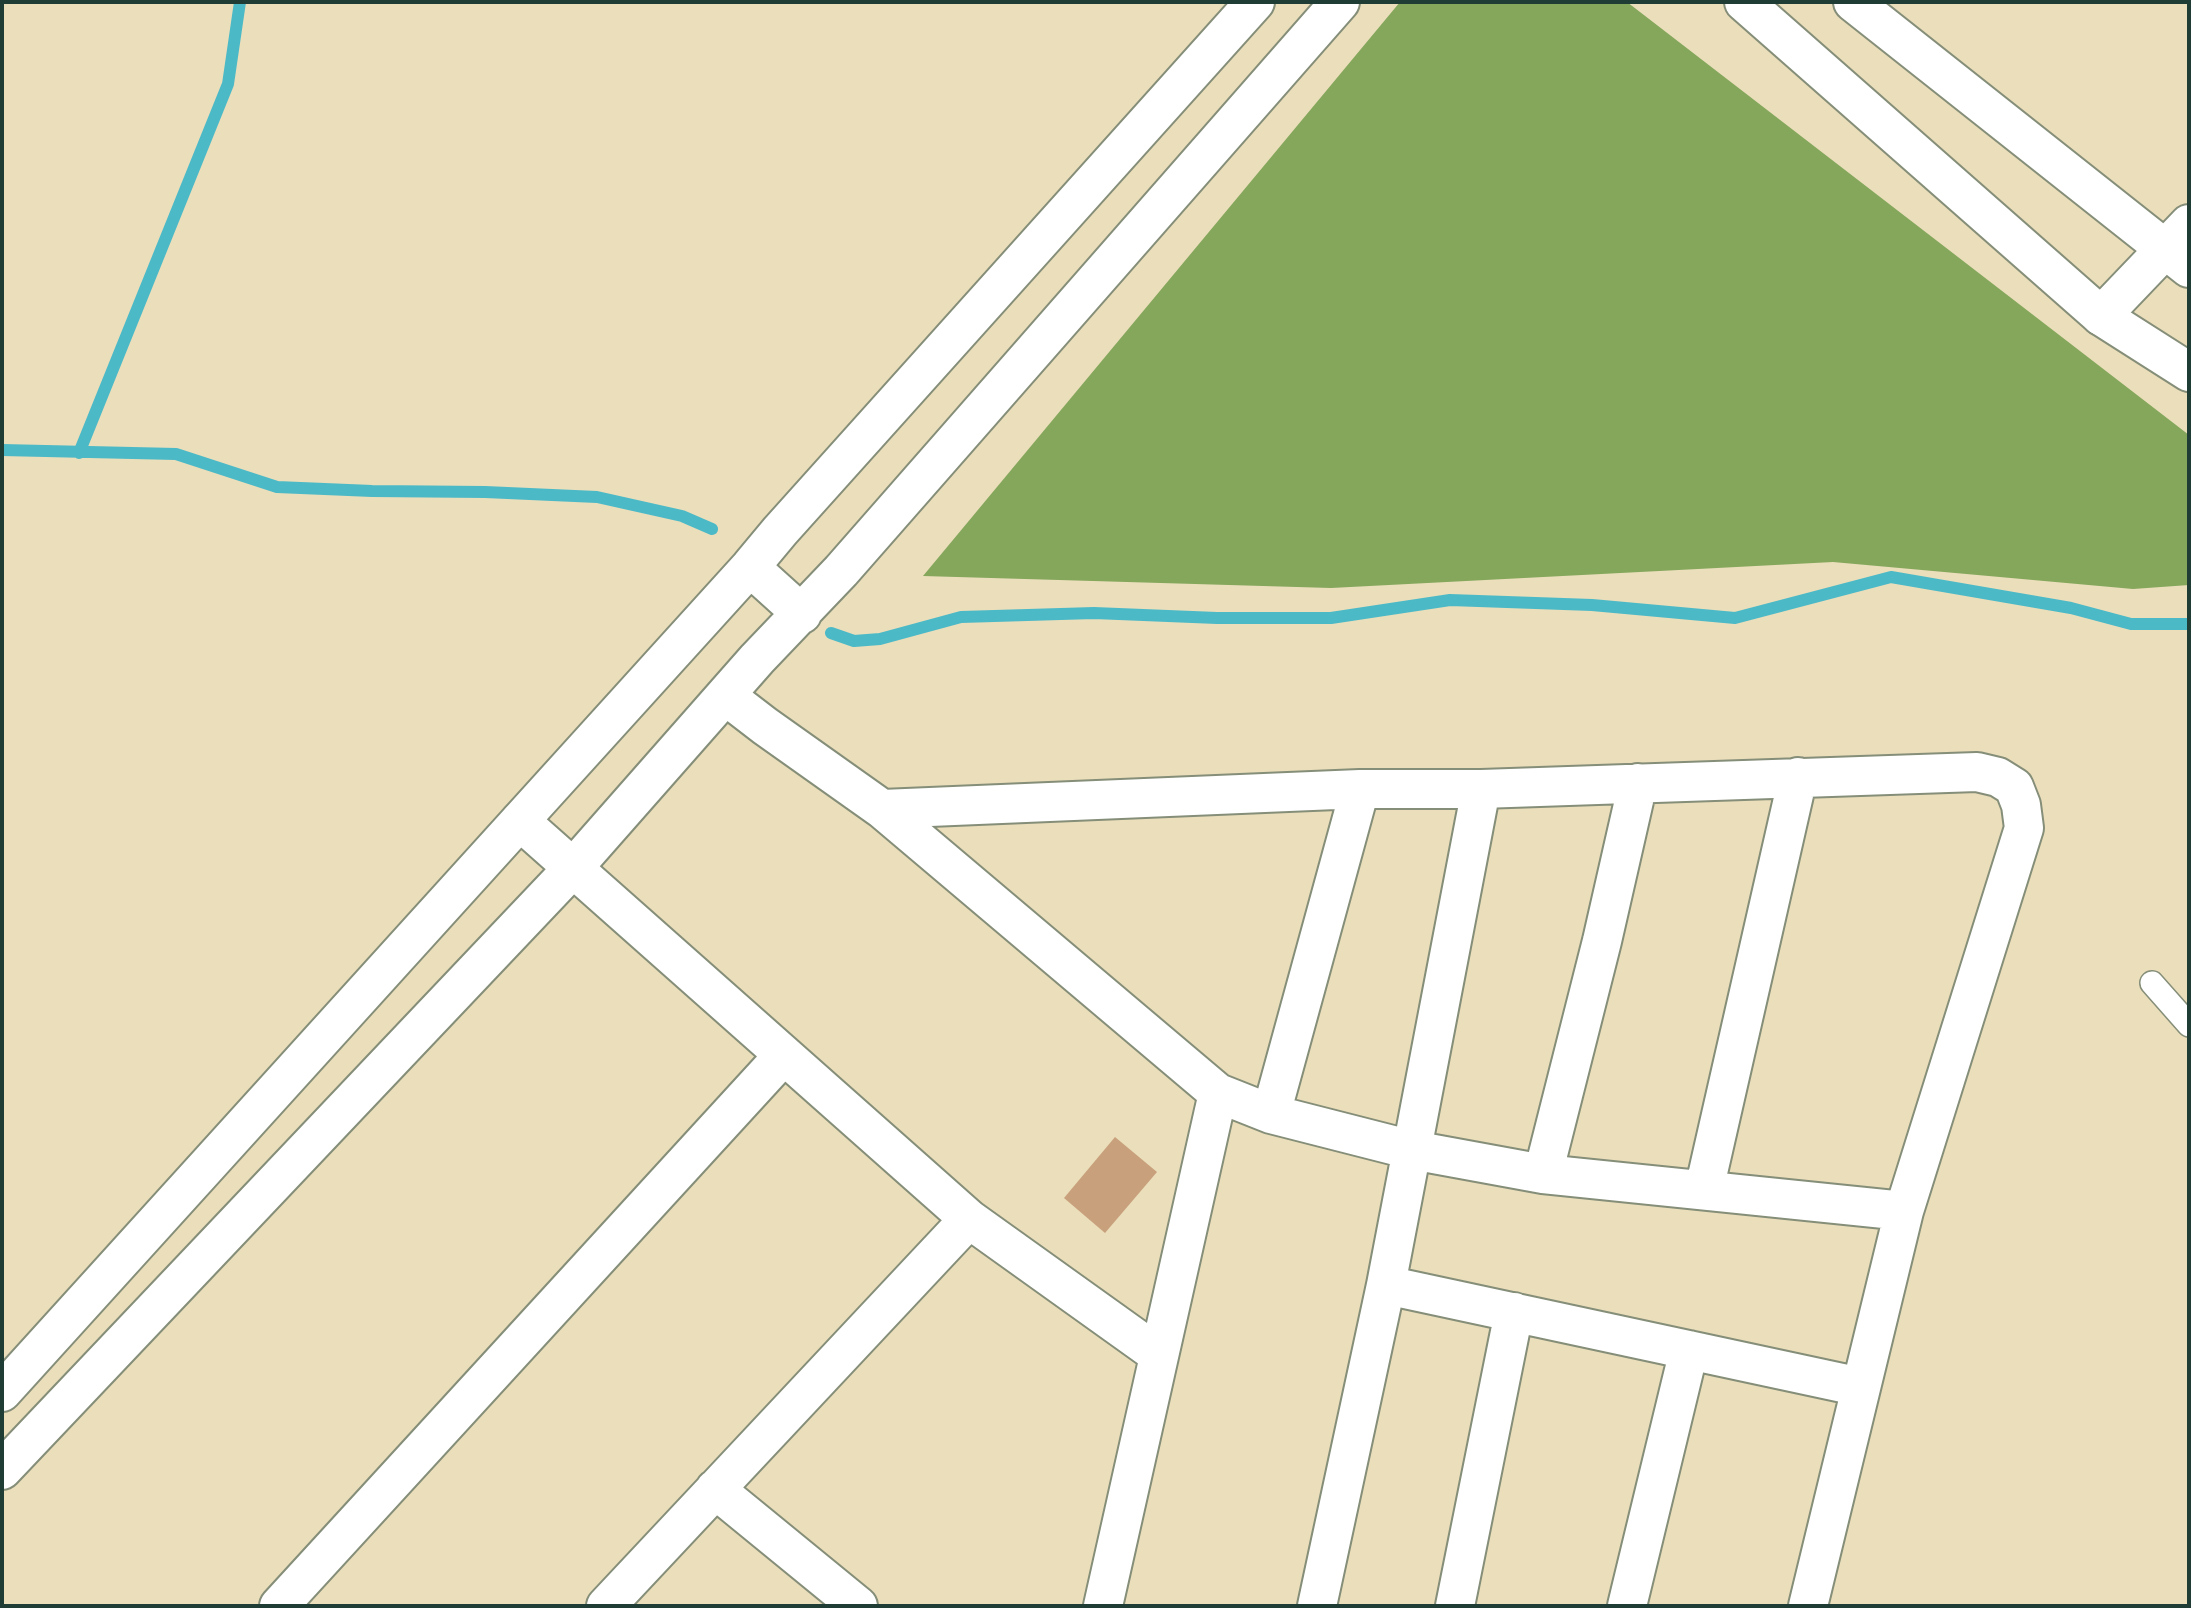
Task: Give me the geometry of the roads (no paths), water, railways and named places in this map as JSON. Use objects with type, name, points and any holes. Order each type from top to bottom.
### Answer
[{"type":"street","points":[[2,1392],[750,567],[1255,2]]},
{"type":"street","points":[[2,1470],[573,868],[757,659],[860,551],[1340,2]]},
{"type":"street","points":[[1744,2],[2102,316],[2189,372]]},
{"type":"street","points":[[1853,2],[2182,247],[2102,316]]},
{"type":"street","points":[[750,567],[802,614]]},
{"type":"street","points":[[726,696],[882,809],[1218,1093],[1271,1114],[1412,1150],[1543,1174],[1904,1210]]},
{"type":"street","points":[[882,809],[1360,789],[1481,789],[1977,772],[1998,777],[2014,787],[2021,805],[2024,828],[1904,1210],[1808,1606]]},
{"type":"street","points":[[1704,1190],[1798,778]]},
{"type":"street","points":[[1543,1174],[1602,941],[1638,783]]},
{"type":"street","points":[[1271,1114],[1360,789]]},
{"type":"street","points":[[1317,1606],[1386,1284],[1481,789]]},
{"type":"street","points":[[520,821],[969,1219],[1159,1355]]},
{"type":"street","points":[[279,1606],[784,1055]]},
{"type":"street","points":[[1103,1606],[1218,1093]]},
{"type":"street","points":[[606,1606],[969,1219]]},
{"type":"street","points":[[1386,1284],[1861,1387]]},
{"type":"street","points":[[1455,1606],[1514,1312]]},
{"type":"street","points":[[1627,1606],[1689,1350]]},
{"type":"street","points":[[715,1489],[858,1606]]},
{"type":"lane","points":[[2151,983],[2189,1025]]},
{"type":"waterway","points":[[79,453],[228,84],[240,2]]},
{"type":"waterway","points":[[2,450],[176,454],[277,487],[597,497],[682,516],[712,529]]},
{"type":"waterway","points":[[831,633],[854,641],[880,639],[961,617],[1094,613],[1217,618],[1331,618],[1450,600],[1592,605],[1735,618],[1891,577],[2071,608],[2131,624],[2189,624]]}]
